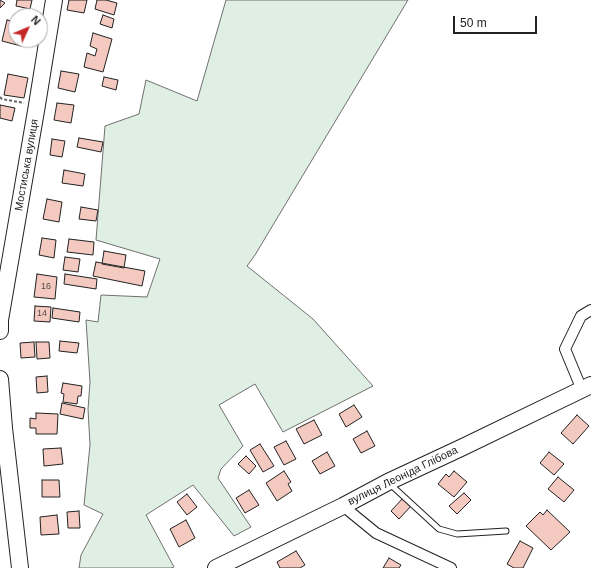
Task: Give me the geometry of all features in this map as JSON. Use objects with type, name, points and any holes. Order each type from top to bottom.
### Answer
[{"type":"main road","name":"Мостиська вулиця","points":[[0,331],[0,320],[54,0]]},
{"type":"main road","points":[[0,379],[20,568]]},
{"type":"main road","name":"вулиця Леоніда Глібова","points":[[216,568],[388,482],[588,389]]},
{"type":"street","points":[[588,389],[565,349],[581,316],[591,310]]},
{"type":"street","points":[[342,506],[376,533],[451,568]]},
{"type":"lane","points":[[388,482],[439,529],[456,534],[506,531]]},
{"type":"path","points":[[0,97],[2,99],[37,105]]},
{"type":"green space","points":[[226,0],[408,0],[247,266],[313,319],[373,386],[283,432],[255,384],[219,405],[243,446],[221,469],[218,478],[251,527],[234,536],[193,485],[146,515],[174,567],[79,568],[81,555],[103,514],[84,505],[90,445],[88,409],[90,382],[86,320],[98,322],[101,295],[147,297],[160,259],[96,240],[105,126],[139,114],[146,80],[197,101]]},
{"type":"building","points":[[0,0],[5,3],[0,8]]},
{"type":"building","points":[[17,0],[32,0],[30,8],[16,6]]},
{"type":"building","points":[[69,0],[87,0],[84,13],[67,10]]},
{"type":"building","points":[[97,0],[106,0],[117,3],[114,15],[95,9]]},
{"type":"building","points":[[103,15],[114,19],[112,28],[100,24]]},
{"type":"building","points":[[7,20],[8,20],[8,43],[2,41]]},
{"type":"building","points":[[93,33],[112,39],[103,72],[84,67],[87,53],[95,56],[97,49],[90,46]]},
{"type":"building","points":[[61,71],[79,74],[75,92],[58,88]]},
{"type":"building","points":[[8,74],[28,78],[24,98],[4,95]]},
{"type":"building","points":[[104,77],[118,80],[116,90],[102,86]]},
{"type":"building","points":[[57,103],[74,105],[71,123],[54,120]]},
{"type":"building","points":[[0,105],[15,108],[12,121],[0,118]]},
{"type":"building","points":[[79,138],[103,142],[101,152],[77,147]]},
{"type":"building","points":[[52,139],[65,141],[62,157],[50,155]]},
{"type":"building","points":[[64,170],[85,174],[83,186],[62,183]]},
{"type":"building","points":[[47,199],[62,202],[59,222],[43,219]]},
{"type":"building","points":[[81,207],[98,210],[96,221],[79,219]]},
{"type":"building","points":[[42,238],[56,240],[54,258],[39,255]]},
{"type":"building","points":[[69,239],[94,242],[93,255],[67,252]]},
{"type":"building","points":[[104,251],[126,255],[124,268],[102,264]]},
{"type":"building","points":[[65,257],[80,259],[78,272],[63,270]]},
{"type":"building","points":[[96,262],[145,271],[142,286],[93,276]]},
{"type":"building","points":[[37,274],[57,277],[55,299],[34,297]]},
{"type":"building","points":[[65,274],[97,279],[96,289],[64,284]]},
{"type":"building","points":[[35,306],[51,307],[50,322],[34,321]]},
{"type":"building","points":[[53,308],[80,312],[79,322],[52,318]]},
{"type":"building","points":[[60,341],[79,343],[77,353],[59,351]]},
{"type":"building","points":[[34,342],[35,357],[21,358],[20,343]]},
{"type":"building","points":[[36,342],[49,342],[50,358],[37,359]]},
{"type":"building","points":[[47,376],[48,392],[37,393],[36,377]]},
{"type":"building","points":[[63,383],[82,386],[81,396],[78,396],[77,404],[63,402],[64,394],[61,393]]},
{"type":"building","points":[[62,403],[85,408],[83,419],[60,414]]},
{"type":"building","points":[[354,405],[362,417],[346,427],[339,414]]},
{"type":"building","points":[[36,413],[58,414],[57,434],[36,434],[36,428],[30,428],[30,418],[36,419]]},
{"type":"building","points":[[577,415],[589,426],[573,444],[561,433]]},
{"type":"building","points":[[314,420],[322,435],[304,444],[296,429]]},
{"type":"building","points":[[367,431],[375,446],[361,453],[353,439]]},
{"type":"building","points":[[286,441],[296,459],[284,465],[274,447]]},
{"type":"building","points":[[260,444],[274,466],[263,472],[250,450]]},
{"type":"building","points":[[61,448],[63,464],[44,466],[43,449]]},
{"type":"building","points":[[327,452],[335,466],[320,474],[312,461]]},
{"type":"building","points":[[549,452],[564,464],[554,475],[540,463]]},
{"type":"building","points":[[246,456],[256,466],[249,474],[238,464]]},
{"type":"building","points":[[284,471],[291,482],[288,484],[292,491],[277,501],[266,483]]},
{"type":"building","points":[[454,471],[467,482],[454,497],[438,484],[446,474],[449,477]]},
{"type":"building","points":[[558,477],[574,490],[564,502],[548,489]]},
{"type":"building","points":[[42,480],[59,480],[60,497],[42,497]]},
{"type":"building","points":[[249,490],[259,505],[245,513],[236,498]]},
{"type":"building","points":[[464,493],[471,500],[457,514],[449,506]]},
{"type":"building","points":[[187,494],[197,507],[187,515],[177,502]]},
{"type":"building","points":[[403,498],[411,506],[399,519],[391,511]]},
{"type":"building","points":[[547,510],[570,532],[551,550],[526,526],[540,512],[543,515]]},
{"type":"building","points":[[79,511],[80,528],[68,528],[67,512]]},
{"type":"building","points":[[57,515],[59,534],[41,535],[40,517]]},
{"type":"building","points":[[186,520],[195,538],[179,547],[170,529]]},
{"type":"building","points":[[520,541],[533,548],[523,568],[514,568],[507,564]]},
{"type":"building","points":[[296,551],[305,565],[300,568],[280,568],[277,562]]},
{"type":"building","points":[[389,558],[401,565],[399,568],[383,568]]}]
